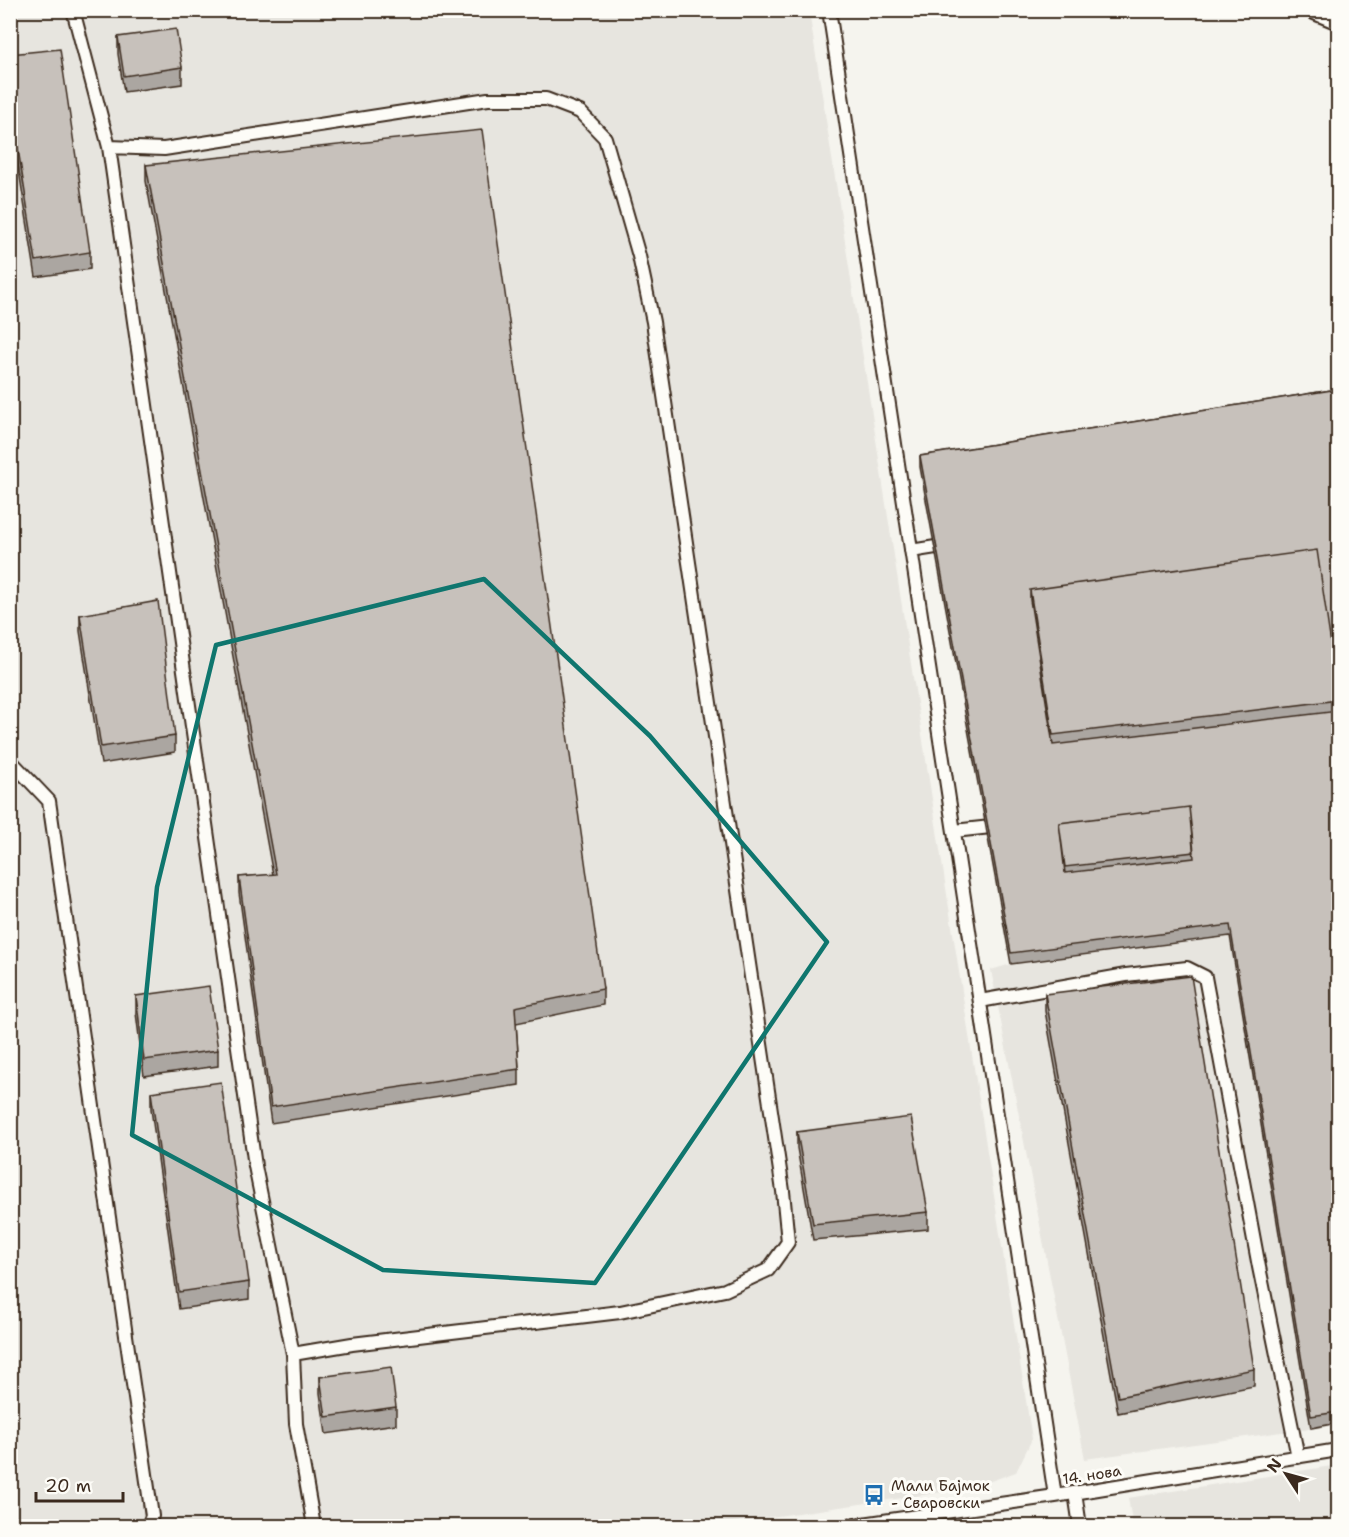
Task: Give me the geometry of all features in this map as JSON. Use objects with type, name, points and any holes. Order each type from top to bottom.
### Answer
[{"type":"lane","points":[[73,10],[109,147],[253,1154],[293,1354],[296,1424],[314,1527]]},
{"type":"lane","points":[[829,10],[1055,1496]]},
{"type":"lane","points":[[1307,10],[1338,24]]},
{"type":"lane","points":[[109,147],[164,149],[488,99],[546,99],[580,112],[605,138],[639,256],[653,322],[781,1179],[788,1242],[768,1270],[725,1290],[620,1312],[363,1343],[293,1354]]},
{"type":"lane","points":[[911,551],[964,542]]},
{"type":"lane","points":[[10,760],[49,801],[152,1516],[147,1527]]},
{"type":"lane","points":[[954,831],[1011,825]]},
{"type":"lane","points":[[980,1001],[1126,975],[1177,969],[1187,968],[1205,977],[1259,1267],[1298,1457]]},
{"type":"lane","name":"14. нова","points":[[849,1527],[1338,1450]]},
{"type":"lane","points":[[1075,1493],[1080,1527]]},
{"type":"highlighted area","points":[[484,579],[650,736],[827,942],[595,1283],[383,1270],[132,1135],[157,887],[216,645]]},
{"type":"shaded area","points":[[21,10],[809,11],[1032,1439],[1016,1472],[971,1488],[708,1526],[11,1526],[11,12]]},
{"type":"shaded area","points":[[1230,936],[1311,1428],[1085,1459],[991,970],[1011,964]]},
{"type":"shaded area","points":[[1338,1465],[1338,1526],[1133,1526],[1128,1498]]},
{"type":"building","points":[[176,29],[182,67],[124,76],[118,37]]},
{"type":"building","points":[[60,49],[90,252],[36,261],[10,99],[10,54]]},
{"type":"building","points":[[482,130],[603,989],[515,1007],[519,1069],[271,1107],[239,877],[276,874],[146,165]]},
{"type":"building","points":[[1338,389],[1338,692],[1317,550],[1030,590],[1030,600],[1053,745],[1338,711],[1338,1412],[1311,1416],[1230,925],[1011,953],[920,456]],"holes":[[[1189,807],[1194,858],[1065,873],[1059,823]]]},
{"type":"building","points":[[1317,550],[1338,700],[1053,735],[1030,590]]},
{"type":"building","points":[[158,601],[175,736],[101,747],[80,615]]},
{"type":"building","points":[[1189,807],[1194,852],[1065,867],[1059,823]]},
{"type":"building","points":[[1191,976],[1254,1369],[1118,1397],[1045,994]]},
{"type":"building","points":[[209,986],[218,1050],[144,1060],[136,996]]},
{"type":"building","points":[[221,1082],[249,1282],[179,1292],[151,1092]]},
{"type":"building","points":[[911,1117],[928,1212],[813,1224],[797,1132]]},
{"type":"building","points":[[391,1367],[396,1407],[326,1417],[320,1377]]},
{"type":"place","name":"Мали Бајмок - Сваровски","points":[[874,1495]]}]
